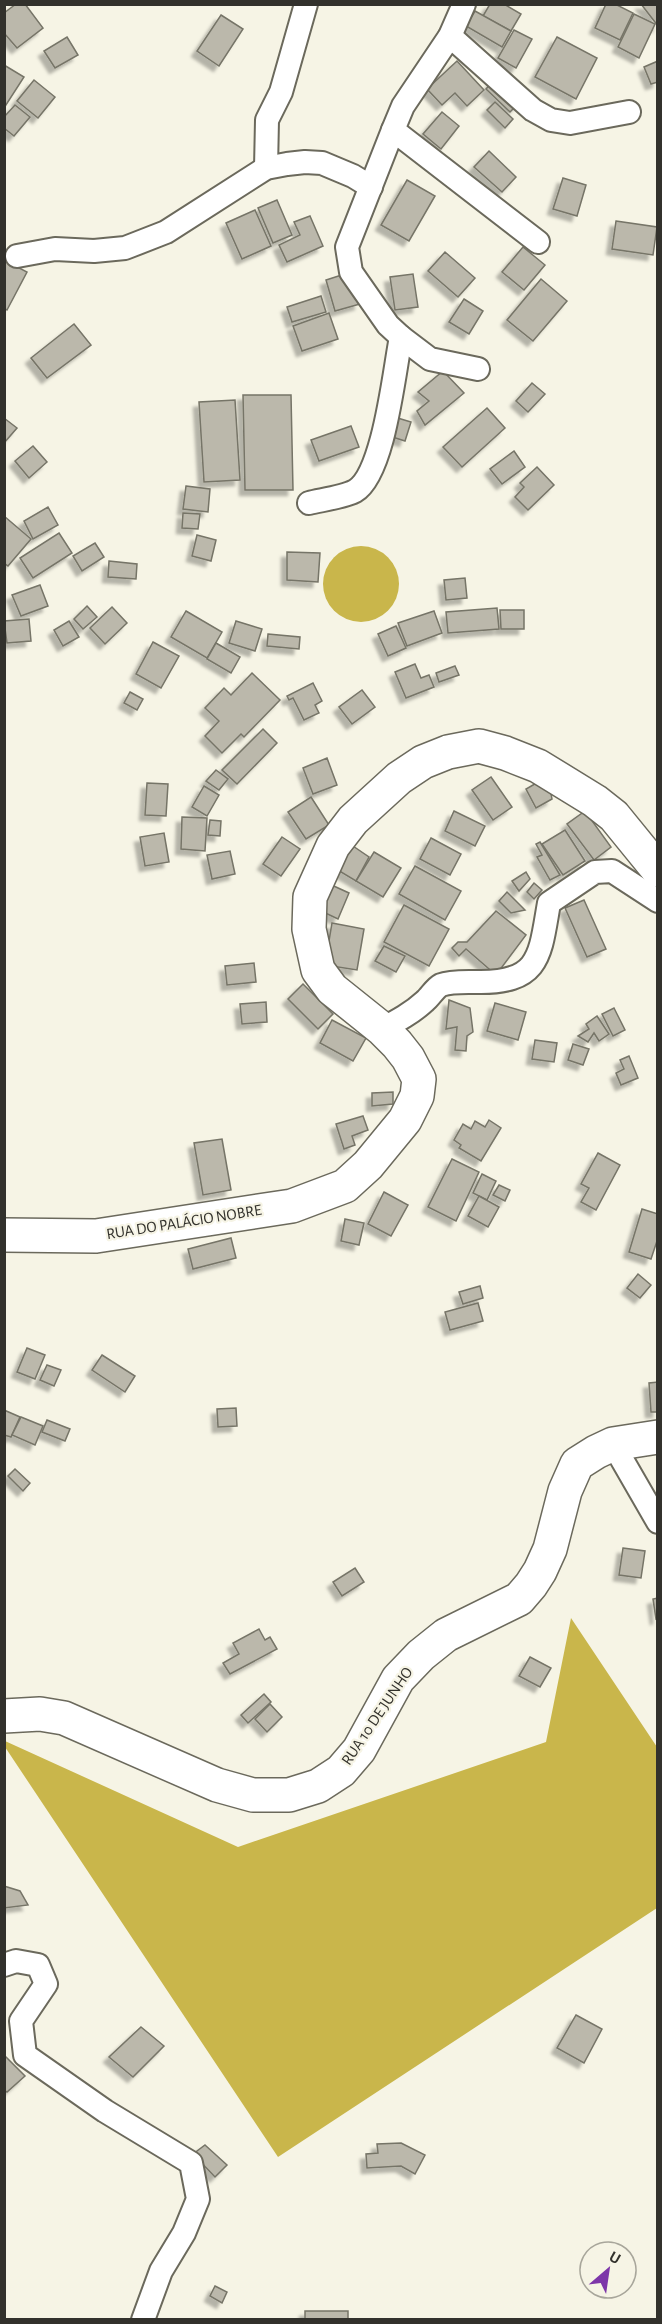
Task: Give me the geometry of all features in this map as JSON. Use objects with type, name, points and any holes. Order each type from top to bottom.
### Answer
[{"type":"main road","name":"RUA DO PALÁCIO NOBRE","points":[[4,1235],[96,1236],[292,1206],[329,1193],[357,1176],[405,1120],[417,1096],[419,1079],[408,1058],[382,1029],[332,989],[318,970],[309,928],[310,897],[333,846],[353,820],[399,778],[423,762],[448,752],[479,746],[538,766],[595,801],[614,816],[657,870]]},
{"type":"main road","name":"RUA 10 DE JUNHO","points":[[4,1716],[40,1714],[64,1718],[216,1785],[253,1795],[289,1795],[318,1786],[341,1771],[359,1750],[398,1679],[421,1655],[446,1635],[519,1599],[540,1571],[550,1549],[565,1491],[578,1464],[613,1444],[657,1437]]},
{"type":"street","points":[[266,168],[267,120],[281,92],[306,4]]},
{"type":"street","points":[[464,4],[450,36],[404,106],[347,247],[351,272],[387,325],[430,359],[478,369]]},
{"type":"street","points":[[450,36],[533,110],[551,120],[570,123],[630,112]]},
{"type":"street","points":[[393,130],[538,242]]},
{"type":"street","points":[[17,256],[55,249],[94,251],[124,248],[166,232],[266,168],[305,162],[322,163],[353,176],[371,187]]},
{"type":"street","points":[[309,503],[354,492],[368,479],[378,459],[401,338]]},
{"type":"street","points":[[382,1029],[416,1008],[441,985],[500,982],[517,978],[531,968],[541,948],[549,903],[596,872],[612,871],[657,901]]},
{"type":"street","points":[[613,1444],[657,1522]]},
{"type":"street","points":[[4,1965],[15,1961],[38,1965],[46,1984],[21,2021],[25,2055],[105,2111],[191,2163],[198,2199],[184,2233],[161,2271],[142,2319]]},
{"type":"shaded area","points":[[361,546],[376,549],[388,557],[396,569],[399,584],[396,599],[388,611],[376,619],[361,622],[346,619],[334,611],[326,599],[323,584],[326,569],[334,557],[346,549]]},
{"type":"shaded area","points":[[571,1618],[657,1747],[657,1908],[278,2157],[5,1747],[5,1741],[238,1847],[546,1742]]},
{"type":"building","points":[[16,4],[25,4],[43,28],[17,48],[4,33],[4,13]]},
{"type":"building","points":[[490,4],[504,4],[521,14],[511,31],[483,16]]},
{"type":"building","points":[[606,4],[615,4],[633,13],[620,40],[595,28]]},
{"type":"building","points":[[641,4],[658,4],[658,26]]},
{"type":"building","points":[[475,11],[511,31],[502,47],[466,26]]},
{"type":"building","points":[[634,14],[655,24],[639,58],[618,47]]},
{"type":"building","points":[[221,15],[243,29],[219,66],[197,51]]},
{"type":"building","points":[[514,30],[532,39],[516,68],[498,58]]},
{"type":"building","points":[[67,37],[78,55],[55,68],[44,51]]},
{"type":"building","points":[[557,37],[597,58],[576,99],[535,77]]},
{"type":"building","points":[[457,61],[484,90],[467,106],[455,93],[442,105],[427,89]]},
{"type":"building","points":[[658,61],[658,82],[651,84],[644,67]]},
{"type":"building","points":[[4,65],[24,77],[4,108]]},
{"type":"building","points":[[495,79],[519,103],[510,112],[486,89]]},
{"type":"building","points":[[34,80],[55,97],[38,118],[17,101]]},
{"type":"building","points":[[495,102],[513,119],[505,128],[487,110]]},
{"type":"building","points":[[15,105],[30,117],[14,136],[4,128],[4,117]]},
{"type":"building","points":[[442,112],[459,126],[441,149],[423,134]]},
{"type":"building","points":[[489,151],[516,177],[502,192],[474,167]]},
{"type":"building","points":[[563,178],[586,185],[577,216],[553,209]]},
{"type":"building","points":[[407,180],[435,196],[409,241],[381,225]]},
{"type":"building","points":[[277,200],[292,235],[273,243],[258,208]]},
{"type":"building","points":[[255,210],[271,246],[242,259],[226,223]]},
{"type":"building","points":[[310,216],[323,246],[287,262],[279,245],[300,235],[294,222]]},
{"type":"building","points":[[616,221],[657,227],[653,255],[612,249]]},
{"type":"building","points":[[523,247],[545,265],[524,290],[502,272]]},
{"type":"building","points":[[445,252],[475,278],[458,297],[428,271]]},
{"type":"building","points":[[4,260],[27,272],[7,310],[4,308]]},
{"type":"building","points":[[351,272],[360,304],[335,311],[326,280]]},
{"type":"building","points":[[413,274],[418,307],[395,310],[390,277]]},
{"type":"building","points":[[541,279],[567,301],[533,341],[507,320]]},
{"type":"building","points":[[321,296],[326,312],[292,322],[287,307]]},
{"type":"building","points":[[464,299],[483,311],[469,334],[449,322]]},
{"type":"building","points":[[329,313],[338,339],[302,351],[293,326]]},
{"type":"building","points":[[74,324],[91,345],[47,378],[31,358]]},
{"type":"building","points":[[443,371],[464,393],[425,425],[417,411],[429,401],[418,392]]},
{"type":"building","points":[[532,383],[545,394],[528,412],[516,401]]},
{"type":"building","points":[[243,395],[291,395],[293,490],[245,490]]},
{"type":"building","points":[[235,400],[240,480],[204,482],[199,402]]},
{"type":"building","points":[[487,408],[505,428],[462,467],[443,447]]},
{"type":"building","points":[[391,416],[411,422],[405,441],[386,435]]},
{"type":"building","points":[[4,418],[17,428],[4,443]]},
{"type":"building","points":[[351,426],[359,447],[319,461],[311,440]]},
{"type":"building","points":[[33,446],[47,462],[29,478],[15,461]]},
{"type":"building","points":[[514,451],[525,467],[502,484],[490,469]]},
{"type":"building","points":[[537,467],[554,485],[528,510],[515,497],[524,487],[520,483]]},
{"type":"building","points":[[186,486],[210,489],[208,512],[183,509]]},
{"type":"building","points":[[48,507],[58,525],[33,539],[24,521]]},
{"type":"building","points":[[183,513],[200,514],[198,529],[182,528]]},
{"type":"building","points":[[4,516],[31,539],[8,566],[4,563]]},
{"type":"building","points":[[59,533],[72,553],[33,578],[20,558]]},
{"type":"building","points":[[197,535],[216,540],[211,561],[192,556]]},
{"type":"building","points":[[95,543],[104,557],[82,571],[73,556]]},
{"type":"building","points":[[287,552],[320,553],[318,582],[287,580]]},
{"type":"building","points":[[109,561],[137,564],[136,579],[108,577]]},
{"type":"building","points":[[465,578],[467,598],[446,600],[444,580]]},
{"type":"building","points":[[40,585],[48,606],[21,616],[12,595]]},
{"type":"building","points":[[87,606],[97,617],[83,629],[74,619]]},
{"type":"building","points":[[112,607],[127,623],[105,644],[90,628]]},
{"type":"building","points":[[497,608],[499,629],[448,633],[446,612]]},
{"type":"building","points":[[500,610],[524,610],[524,629],[501,629]]},
{"type":"building","points":[[186,611],[222,632],[207,658],[171,637]]},
{"type":"building","points":[[434,611],[442,633],[407,646],[398,623]]},
{"type":"building","points":[[29,619],[31,641],[7,643],[4,621]]},
{"type":"building","points":[[69,621],[79,637],[63,646],[54,630]]},
{"type":"building","points":[[236,621],[262,629],[255,651],[229,643]]},
{"type":"building","points":[[396,626],[406,648],[388,656],[378,634]]},
{"type":"building","points":[[268,634],[300,637],[299,649],[267,646]]},
{"type":"building","points":[[153,642],[179,656],[161,688],[136,674]]},
{"type":"building","points":[[216,643],[240,657],[231,673],[207,659]]},
{"type":"building","points":[[415,664],[421,678],[429,675],[434,687],[406,698],[395,672]]},
{"type":"building","points":[[455,666],[459,675],[439,682],[436,673]]},
{"type":"building","points":[[252,673],[280,700],[244,737],[241,734],[222,753],[205,736],[219,721],[205,708],[224,688],[231,695]]},
{"type":"building","points":[[313,683],[322,701],[315,705],[319,713],[304,720],[293,698],[289,700],[287,696]]},
{"type":"building","points":[[362,690],[375,707],[352,724],[339,707]]},
{"type":"building","points":[[130,692],[143,699],[137,710],[124,703]]},
{"type":"building","points":[[263,729],[277,743],[237,784],[222,770]]},
{"type":"building","points":[[327,758],[337,785],[313,794],[303,768]]},
{"type":"building","points":[[216,770],[228,779],[219,790],[206,781]]},
{"type":"building","points":[[491,777],[512,807],[493,820],[472,790]]},
{"type":"building","points":[[540,781],[550,788],[552,799],[536,808],[526,789]]},
{"type":"building","points":[[147,783],[168,784],[166,816],[145,815]]},
{"type":"building","points":[[204,786],[219,795],[207,816],[192,807]]},
{"type":"building","points":[[311,797],[329,825],[306,839],[288,812]]},
{"type":"building","points":[[454,811],[485,826],[475,846],[445,831]]},
{"type":"building","points":[[585,811],[611,847],[594,860],[567,824]]},
{"type":"building","points":[[182,817],[207,818],[205,851],[181,849]]},
{"type":"building","points":[[210,820],[221,821],[220,836],[208,835]]},
{"type":"building","points":[[565,830],[585,861],[563,875],[542,844]]},
{"type":"building","points":[[164,833],[169,862],[145,866],[140,837]]},
{"type":"building","points":[[282,837],[300,849],[281,876],[263,864]]},
{"type":"building","points":[[431,838],[461,854],[450,875],[420,859]]},
{"type":"building","points":[[540,842],[560,875],[550,880],[537,857],[542,855],[536,844]]},
{"type":"building","points":[[350,844],[369,857],[356,881],[336,869]]},
{"type":"building","points":[[230,851],[235,874],[212,879],[207,855]]},
{"type":"building","points":[[374,852],[401,868],[383,897],[356,881]]},
{"type":"building","points":[[415,866],[461,891],[445,920],[399,894]]},
{"type":"building","points":[[526,872],[530,879],[519,891],[512,881]]},
{"type":"building","points":[[325,882],[349,893],[338,919],[319,910]]},
{"type":"building","points":[[534,883],[542,890],[534,899],[527,892]]},
{"type":"building","points":[[507,892],[525,910],[511,913],[499,901]]},
{"type":"building","points":[[584,900],[606,949],[587,957],[565,908]]},
{"type":"building","points":[[404,905],[449,929],[429,966],[384,942]]},
{"type":"building","points":[[496,911],[526,935],[496,975],[466,949],[459,956],[452,948],[458,942],[467,942]]},
{"type":"building","points":[[332,923],[364,929],[357,970],[325,965]]},
{"type":"building","points":[[384,946],[405,956],[396,972],[375,961]]},
{"type":"building","points":[[254,963],[256,982],[227,985],[225,966]]},
{"type":"building","points":[[303,984],[333,1014],[318,1029],[288,999]]},
{"type":"building","points":[[449,1000],[470,1008],[473,1032],[467,1036],[466,1051],[455,1050],[457,1027],[446,1029]]},
{"type":"building","points":[[266,1002],[267,1022],[242,1024],[240,1004]]},
{"type":"building","points":[[495,1003],[526,1012],[518,1040],[487,1031]]},
{"type":"building","points":[[614,1008],[625,1030],[613,1036],[602,1014]]},
{"type":"building","points":[[597,1016],[609,1034],[599,1041],[594,1033],[588,1042],[578,1036],[589,1029],[586,1024]]},
{"type":"building","points":[[332,1020],[366,1038],[353,1061],[320,1043]]},
{"type":"building","points":[[535,1040],[557,1043],[554,1062],[532,1059]]},
{"type":"building","points":[[573,1044],[589,1049],[583,1065],[568,1060]]},
{"type":"building","points":[[629,1056],[638,1078],[621,1085],[616,1073],[624,1069],[620,1060]]},
{"type":"building","points":[[393,1092],[393,1104],[372,1106],[372,1093]]},
{"type":"building","points":[[363,1116],[368,1130],[352,1136],[355,1145],[344,1149],[336,1124]]},
{"type":"building","points":[[489,1120],[501,1128],[481,1161],[459,1148],[461,1145],[454,1140],[463,1124],[471,1129],[475,1121],[485,1127]]},
{"type":"building","points":[[222,1139],[231,1190],[203,1195],[194,1143]]},
{"type":"building","points":[[598,1153],[620,1165],[596,1210],[581,1202],[589,1188],[581,1184]]},
{"type":"building","points":[[452,1159],[479,1172],[456,1221],[428,1207]]},
{"type":"building","points":[[482,1174],[496,1181],[487,1200],[473,1193]]},
{"type":"building","points":[[499,1185],[510,1190],[505,1201],[493,1195]]},
{"type":"building","points":[[384,1192],[408,1205],[391,1236],[368,1224]]},
{"type":"building","points":[[479,1196],[499,1207],[488,1227],[468,1216]]},
{"type":"building","points":[[642,1209],[658,1214],[658,1238],[651,1259],[629,1252]]},
{"type":"building","points":[[345,1219],[364,1223],[359,1245],[341,1241]]},
{"type":"building","points":[[231,1238],[236,1258],[193,1269],[188,1249]]},
{"type":"building","points":[[638,1274],[651,1285],[640,1298],[627,1288]]},
{"type":"building","points":[[480,1286],[483,1298],[463,1304],[459,1292]]},
{"type":"building","points":[[478,1303],[483,1321],[450,1330],[445,1312]]},
{"type":"building","points":[[27,1348],[45,1355],[35,1379],[17,1372]]},
{"type":"building","points":[[102,1355],[135,1376],[125,1392],[92,1370]]},
{"type":"building","points":[[47,1365],[61,1370],[54,1386],[40,1380]]},
{"type":"building","points":[[658,1382],[658,1412],[651,1412],[649,1383]]},
{"type":"building","points":[[236,1408],[237,1426],[218,1427],[217,1409]]},
{"type":"building","points":[[4,1410],[20,1417],[11,1437],[4,1435]]},
{"type":"building","points":[[21,1417],[43,1426],[35,1445],[12,1435]]},
{"type":"building","points":[[47,1420],[70,1429],[65,1441],[42,1432]]},
{"type":"building","points":[[15,1469],[30,1483],[23,1491],[8,1476]]},
{"type":"building","points":[[623,1548],[645,1551],[641,1578],[619,1575]]},
{"type":"building","points":[[355,1568],[364,1582],[342,1596],[333,1582]]},
{"type":"building","points":[[658,1598],[658,1618],[656,1619],[653,1599]]},
{"type":"building","points":[[259,1629],[265,1640],[270,1637],[277,1649],[230,1674],[223,1663],[239,1654],[233,1643]]},
{"type":"building","points":[[530,1657],[551,1668],[540,1687],[519,1676]]},
{"type":"building","points":[[264,1694],[271,1702],[248,1723],[241,1715]]},
{"type":"building","points":[[270,1704],[282,1717],[267,1732],[255,1719]]},
{"type":"building","points":[[4,1886],[20,1891],[28,1905],[4,1908]]},
{"type":"building","points":[[576,2015],[602,2029],[584,2063],[557,2048]]},
{"type":"building","points":[[141,2027],[164,2046],[133,2077],[109,2057]]},
{"type":"building","points":[[4,2055],[25,2076],[7,2092],[4,2090]]},
{"type":"building","points":[[401,2143],[425,2155],[415,2174],[401,2166],[367,2168],[366,2154],[378,2153],[377,2144]]},
{"type":"building","points":[[205,2145],[227,2165],[215,2177],[193,2154]]},
{"type":"building","points":[[215,2286],[227,2292],[222,2303],[210,2296]]},
{"type":"building","points":[[305,2311],[348,2311],[348,2320],[305,2320]]}]
